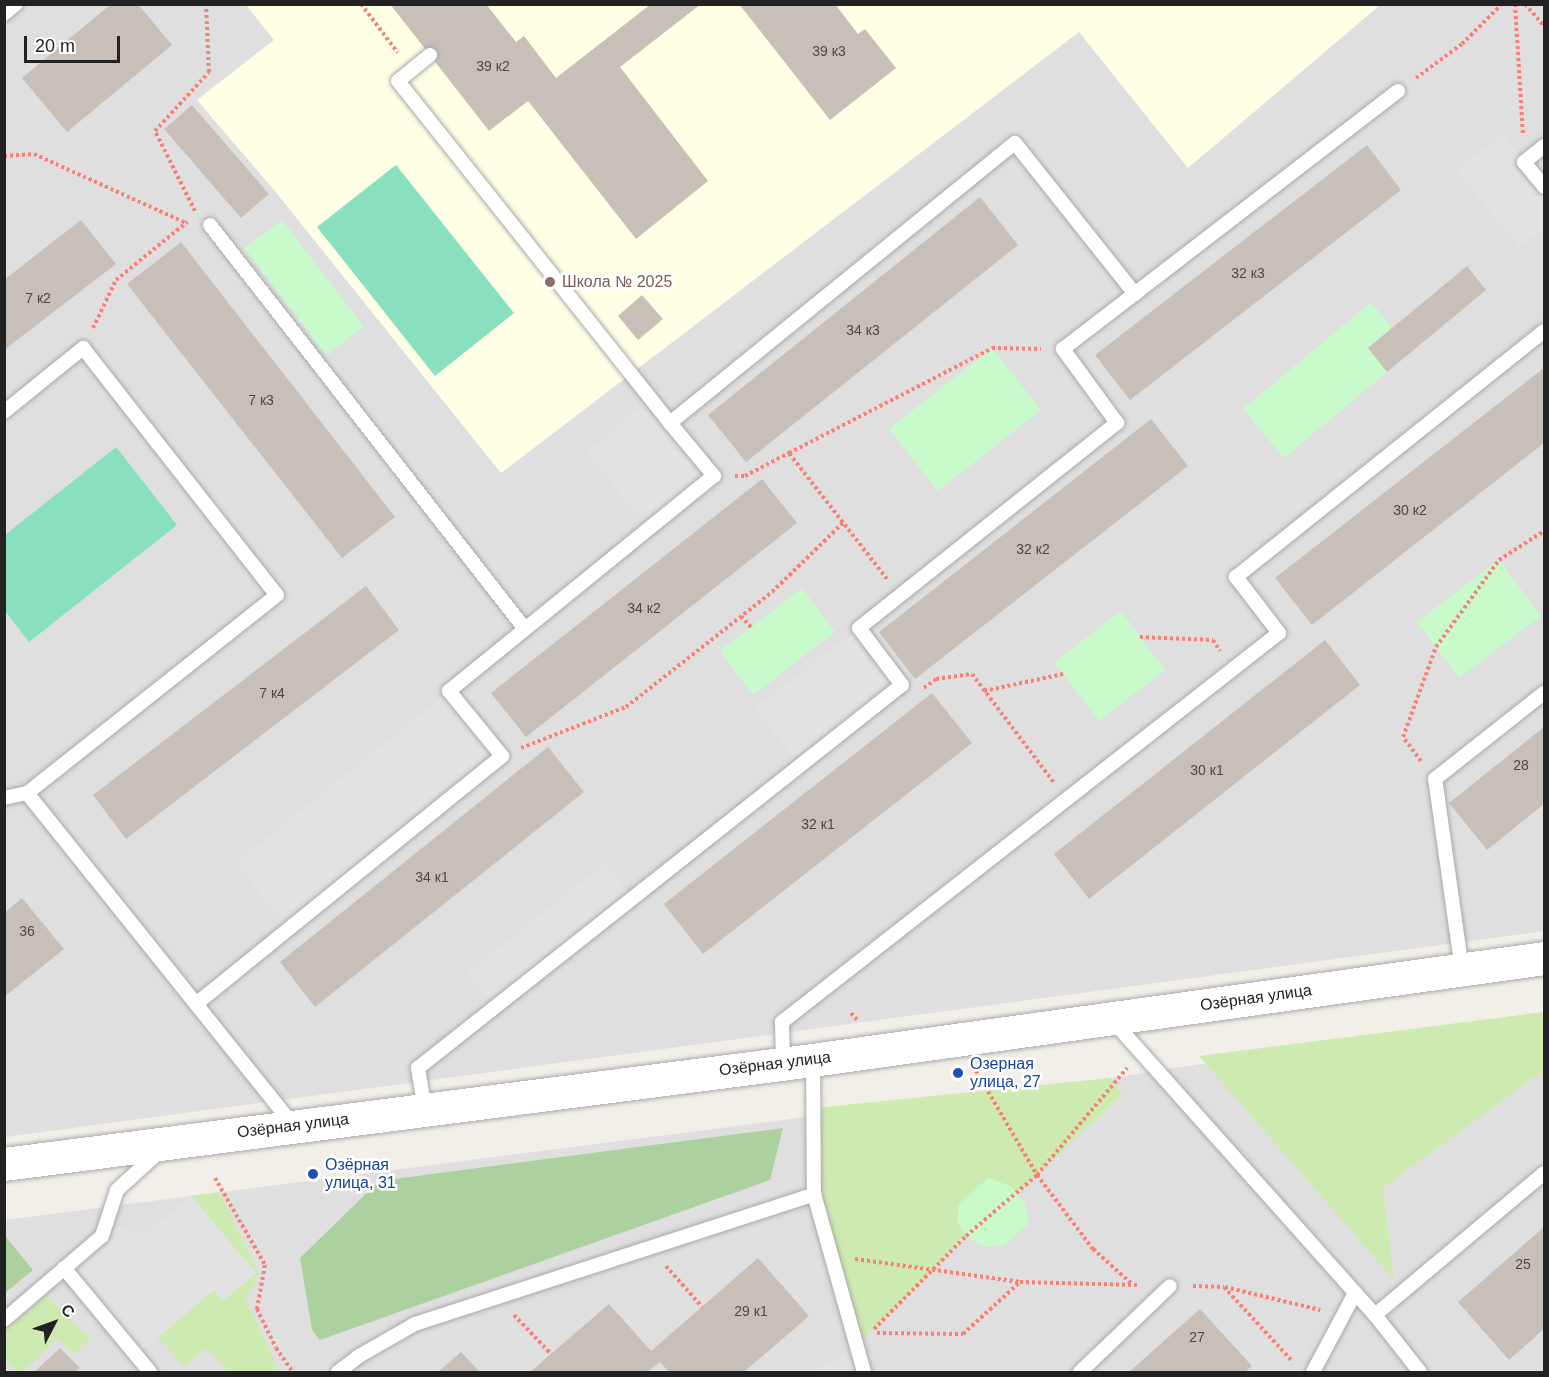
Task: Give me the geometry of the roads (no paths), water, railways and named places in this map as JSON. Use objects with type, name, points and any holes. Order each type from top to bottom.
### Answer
[{"type":"street","name":"Озёрная улица","points":[[4,1164],[798,1061],[1545,958]]},
{"type":"lane","points":[[4,14],[16,4]]},
{"type":"lane","points":[[196,1004],[502,756],[449,691],[714,476],[398,81],[430,55]]},
{"type":"lane","points":[[425,1110],[418,1068],[902,685],[859,628],[1117,423],[1063,349],[1398,91]]},
{"type":"lane","points":[[670,423],[1015,143],[1135,294]]},
{"type":"lane","points":[[1545,146],[1524,162],[1545,187]]},
{"type":"lane","points":[[210,225],[525,629]]},
{"type":"lane","points":[[859,1369],[832,1256],[814,1194],[798,1061],[782,1022],[1279,633],[1236,577],[1545,331]]},
{"type":"lane","points":[[4,412],[83,348],[277,595],[27,794],[4,798]]},
{"type":"lane","points":[[1462,970],[1434,779],[1545,693]]},
{"type":"lane","points":[[27,794],[295,1126]]},
{"type":"lane","points":[[1111,1018],[1375,1316],[1420,1372]]},
{"type":"lane","points":[[4,1320],[102,1236],[117,1190],[170,1142]]},
{"type":"lane","points":[[1375,1316],[1545,1173]]},
{"type":"lane","points":[[338,1372],[358,1356],[415,1324],[814,1194]]},
{"type":"lane","points":[[64,1268],[150,1372]]},
{"type":"lane","points":[[1080,1372],[1170,1286]]},
{"type":"lane","points":[[1313,1372],[1354,1293]]},
{"type":"place","name":"Школа № 2025","points":[[550,282]]},
{"type":"place","name":"Озерная улица, 27","points":[[958,1073]]},
{"type":"place","name":"Озёрная улица, 31","points":[[313,1174]]}]
